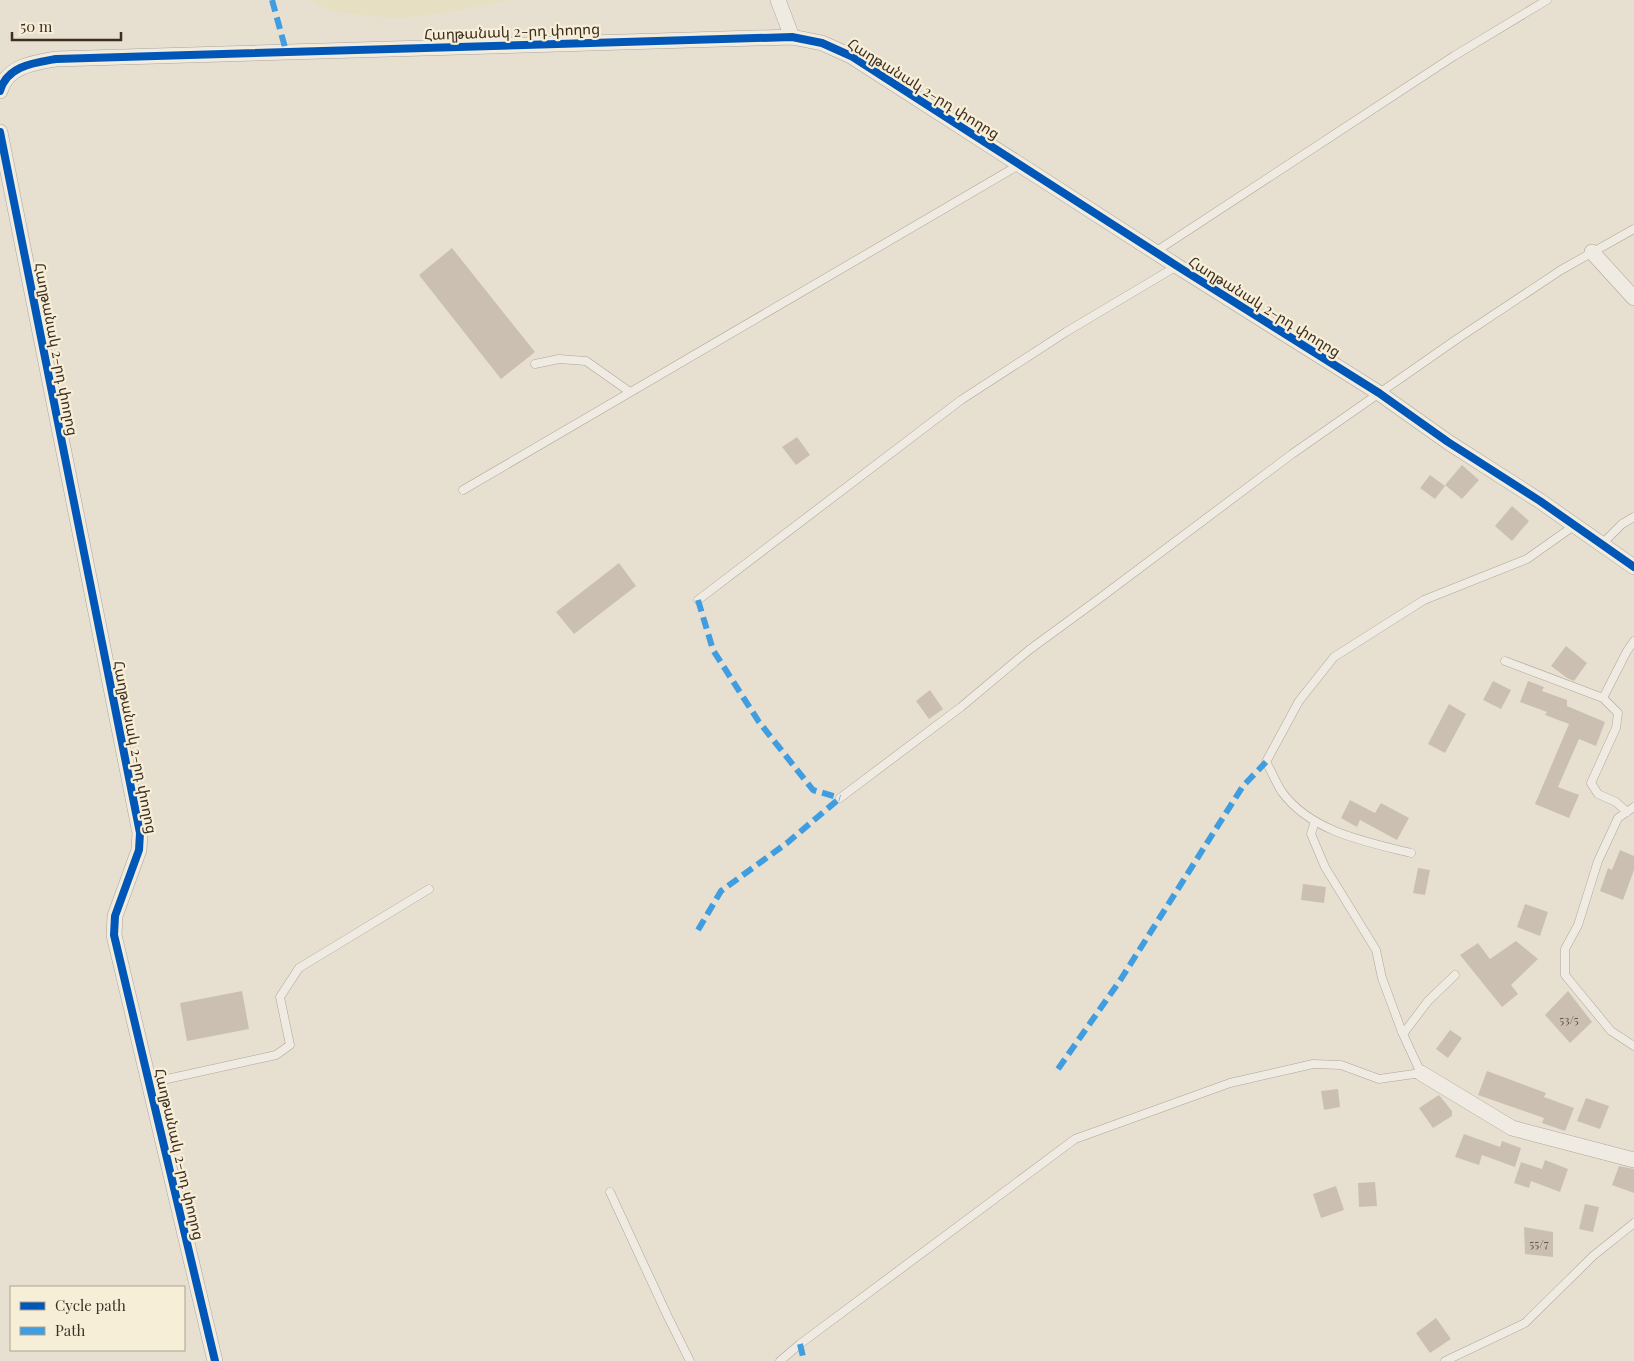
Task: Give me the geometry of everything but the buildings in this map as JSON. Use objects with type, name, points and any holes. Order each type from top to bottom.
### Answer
[{"type":"street","points":[[778,0],[792,37]]},
{"type":"street","name":"Հաղթանակ 2-րդ փողոց","points":[[0,91],[8,76],[14,70],[56,59],[792,37],[822,43],[851,56],[1379,394],[1540,501],[1634,567]]},
{"type":"street","name":"Հաղթանակ 2-րդ փողոց","points":[[0,132],[140,833],[139,850],[115,916],[114,935],[215,1361]]},
{"type":"street","points":[[1592,252],[1634,298]]},
{"type":"street","points":[[1421,1073],[1512,1128],[1634,1160]]},
{"type":"lane","points":[[1155,252],[1454,56],[1547,0]]},
{"type":"lane","points":[[463,490],[1019,165]]},
{"type":"lane","points":[[840,798],[961,707],[1029,650],[1108,593],[1292,454],[1560,270],[1634,229]]},
{"type":"lane","points":[[698,600],[961,400],[1066,332],[1177,266]]},
{"type":"lane","points":[[535,364],[559,359],[586,360],[630,392]]},
{"type":"lane","points":[[1602,544],[1622,524],[1634,517]]},
{"type":"lane","points":[[1411,853],[1328,828],[1300,811],[1282,792],[1266,762],[1299,701],[1334,656],[1424,600],[1527,559],[1575,525]]},
{"type":"lane","points":[[1603,698],[1626,651],[1634,642]]},
{"type":"lane","points":[[1504,660],[1603,698],[1618,712],[1616,728],[1591,783],[1598,794],[1631,809]]},
{"type":"lane","points":[[1631,809],[1618,818],[1598,861],[1578,925],[1565,949],[1565,975],[1611,1031],[1634,1046]]},
{"type":"lane","points":[[780,1361],[800,1344],[1075,1139],[1230,1084],[1313,1064],[1341,1065],[1379,1079],[1421,1073],[1403,1034],[1382,978],[1376,950],[1325,866],[1311,834],[1316,821]]},
{"type":"lane","points":[[149,1084],[276,1055],[290,1045],[280,997],[299,968],[429,889]]},
{"type":"lane","points":[[1403,1034],[1428,1001],[1455,975]]},
{"type":"lane","points":[[610,1192],[690,1361]]},
{"type":"lane","points":[[1445,1361],[1525,1323],[1593,1256],[1634,1223]]},
{"type":"shaded area","points":[[310,0],[510,0],[440,14],[395,18],[328,10]]},
{"type":"marked path","points":[[272,0],[286,51]]},
{"type":"marked path","points":[[698,600],[713,650],[759,722],[813,790],[840,798]]},
{"type":"marked path","points":[[1058,1069],[1121,979],[1243,786],[1266,762]]},
{"type":"marked path","points":[[698,930],[721,891],[787,843],[840,798]]},
{"type":"marked path","points":[[800,1344],[804,1361]]},
{"type":"cycle path","points":[[0,91],[8,76],[15,71],[30,64],[56,59],[792,37],[822,43],[851,56],[1177,266],[1379,393],[1448,442],[1540,501],[1634,567]]},
{"type":"cycle path","points":[[0,132],[140,833],[139,850],[115,916],[114,935],[215,1361]]}]
